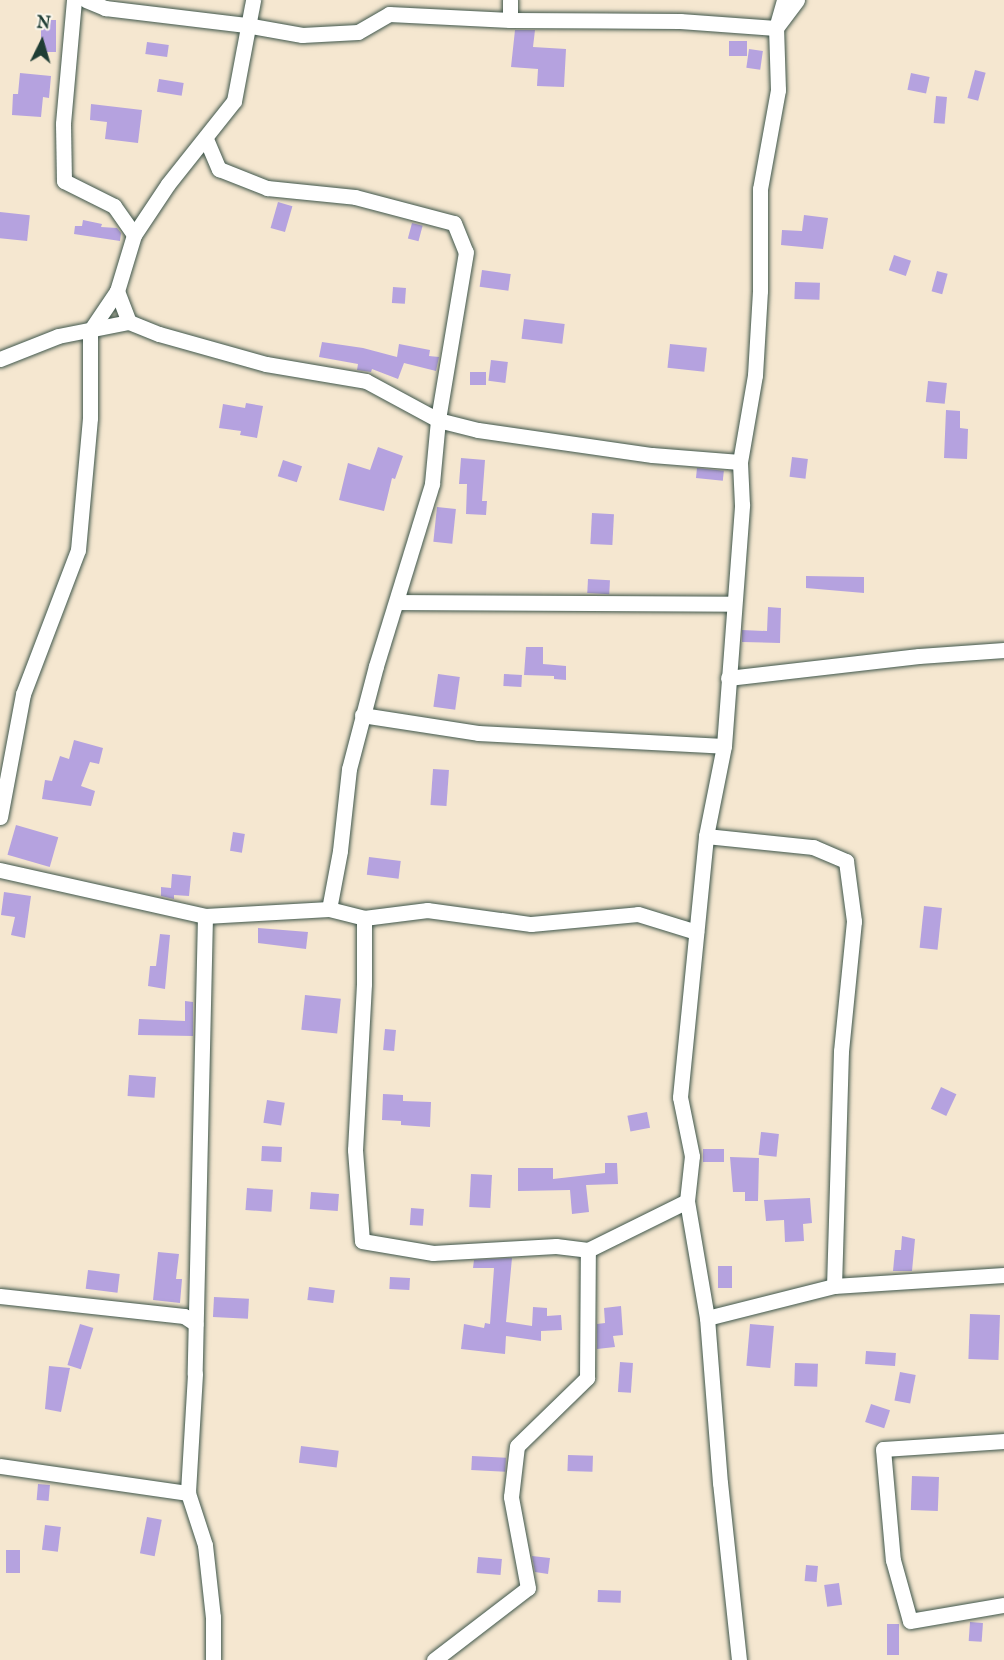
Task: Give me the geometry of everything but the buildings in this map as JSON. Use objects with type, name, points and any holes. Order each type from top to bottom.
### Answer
[{"type":"street","points":[[74,0],[63,123],[64,181],[114,206],[134,235]]},
{"type":"street","points":[[86,0],[105,8],[246,25],[302,35],[358,32],[389,14],[510,20],[680,21],[776,28]]},
{"type":"street","points":[[0,817],[23,694],[78,550],[90,418],[90,331],[117,291],[134,235],[168,184],[234,101],[246,25],[253,0]]},
{"type":"street","points":[[510,0],[510,20]]},
{"type":"street","points":[[739,1660],[720,1483],[707,1318],[687,1202],[692,1156],[680,1097],[706,836],[724,746],[742,505],[740,462],[755,375],[760,291],[760,189],[778,90],[776,28],[784,0]]},
{"type":"street","points":[[776,28],[797,0]]},
{"type":"street","points":[[206,139],[219,170],[267,188],[355,197],[454,223],[466,252],[438,420],[432,484],[362,715],[349,769],[340,851],[329,909]]},
{"type":"street","points":[[117,291],[129,322]]},
{"type":"street","points":[[0,359],[58,336],[129,322],[159,334],[266,364],[366,381],[438,420],[478,430],[652,455],[740,462]]},
{"type":"street","points":[[397,602],[733,604]]},
{"type":"street","points":[[728,678],[919,656],[1004,650]]},
{"type":"street","points":[[362,715],[478,733],[724,746]]},
{"type":"street","points":[[706,836],[813,847],[846,861],[854,921],[841,1051],[834,1286]]},
{"type":"street","points":[[0,870],[205,916],[329,909],[364,918],[427,910],[531,924],[639,914],[696,932]]},
{"type":"street","points":[[205,916],[196,1324],[188,1493],[205,1545],[213,1617],[213,1660]]},
{"type":"street","points":[[364,918],[364,984],[355,1150],[362,1242],[433,1253],[556,1246],[588,1250],[687,1202]]},
{"type":"street","points":[[434,1660],[528,1588],[511,1497],[518,1446],[587,1378],[588,1250]]},
{"type":"street","points":[[707,1318],[834,1286],[1004,1275]]},
{"type":"street","points":[[0,1296],[184,1316],[196,1324]]},
{"type":"street","points":[[1004,1442],[883,1449],[893,1560],[910,1621],[1004,1605]]},
{"type":"street","points":[[0,1466],[188,1493]]}]
